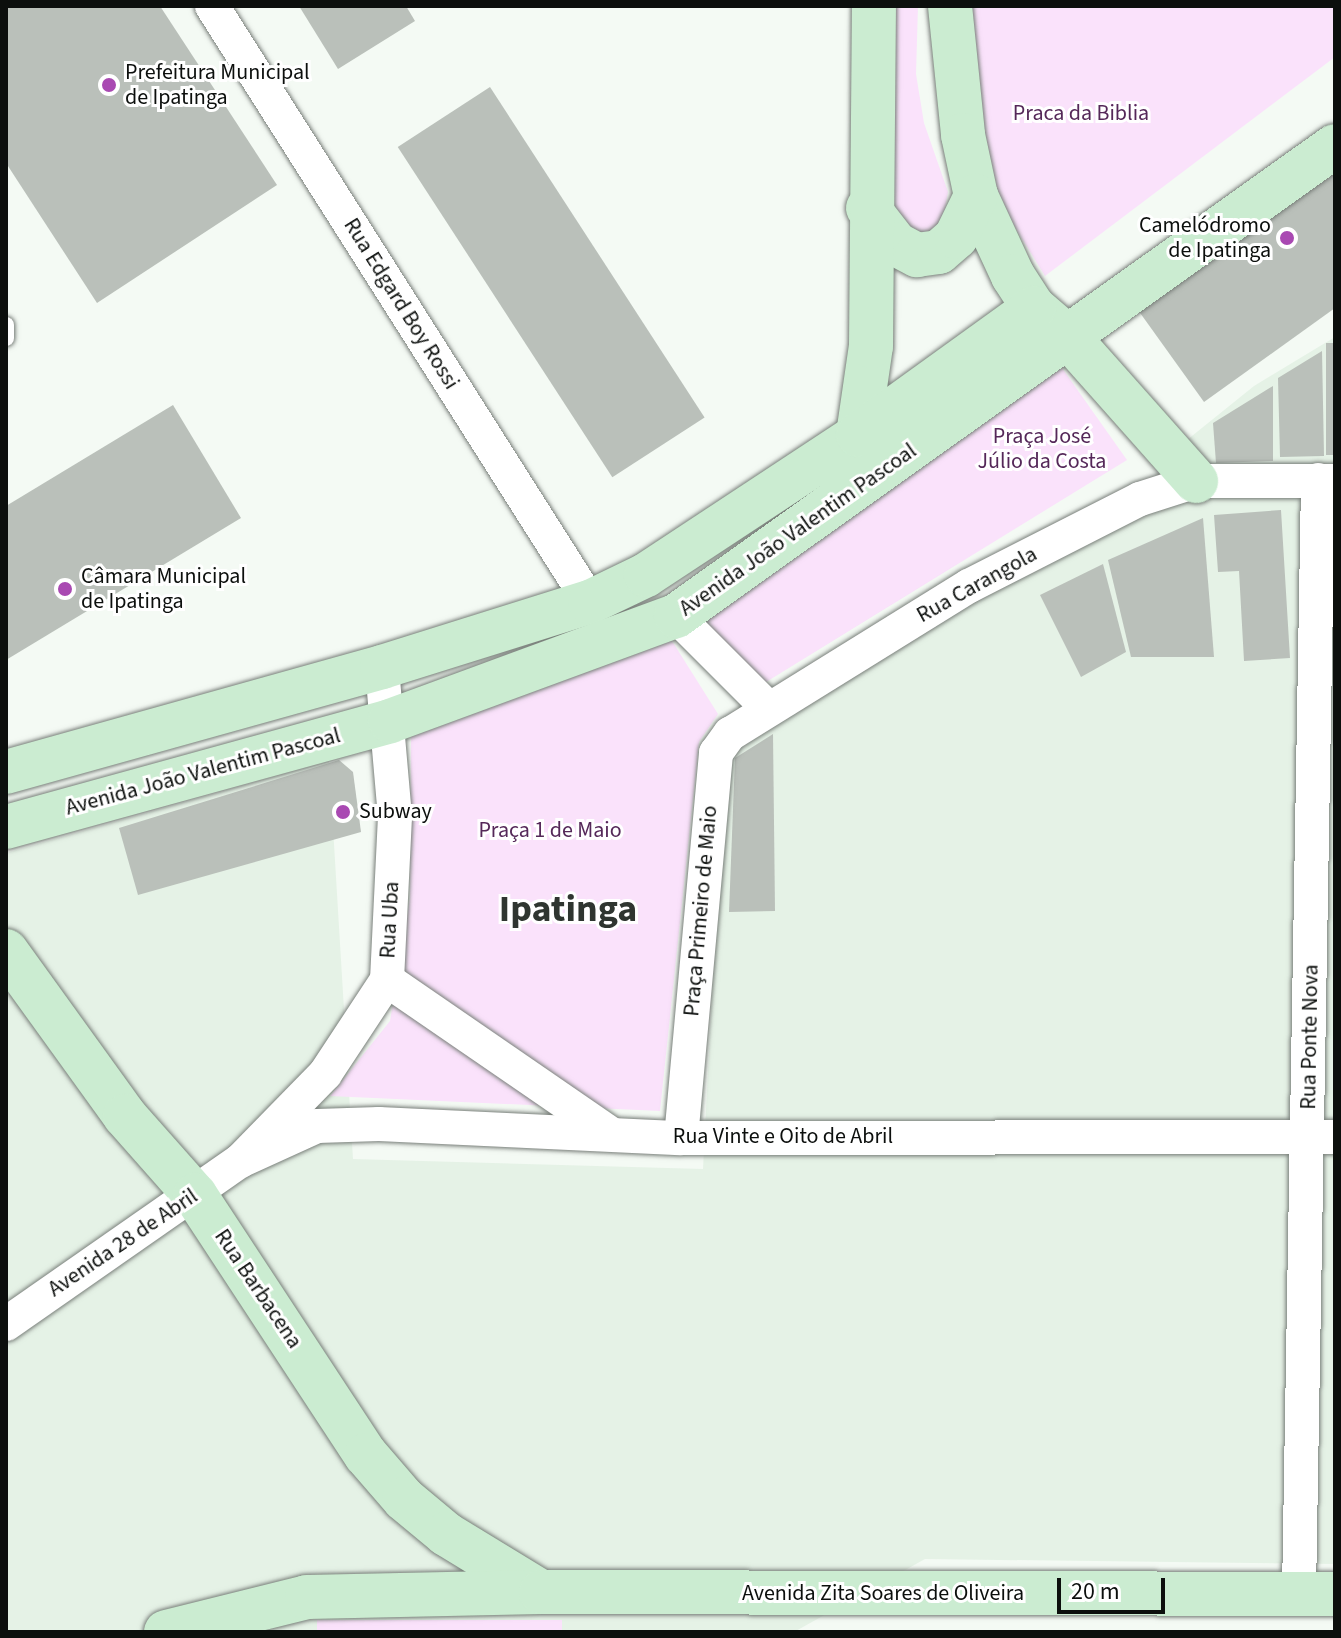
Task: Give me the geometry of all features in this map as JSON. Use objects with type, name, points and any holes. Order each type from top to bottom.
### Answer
[{"type":"street","name":"Rua Edgard Boy Rossi","points":[[212,6],[590,602]]},
{"type":"street","points":[[858,435],[871,346],[868,208],[874,6]]},
{"type":"street","points":[[950,6],[959,111],[976,196],[1034,308],[1070,339],[1196,481]]},
{"type":"street","name":"Avenida João Valentim Pascoal","points":[[6,827],[390,721],[676,616],[1070,339],[1335,146]]},
{"type":"street","points":[[868,208],[896,244],[917,255],[939,252],[956,237],[976,196]]},
{"type":"street","name":"Avenida João Valentim Pascoal","points":[[6,772],[382,667],[590,602],[646,575],[858,435],[1034,308]]},
{"type":"street","name":"Rua Carangola","points":[[767,707],[969,586],[1140,499],[1196,481],[1326,480]]},
{"type":"street","name":"Rua Ponte Nova","points":[[1317,1594],[1326,480]]},
{"type":"street","points":[[676,616],[767,707]]},
{"type":"street","name":"Rua Uba","points":[[240,1161],[325,1074],[387,980],[395,817],[390,721],[382,667]]},
{"type":"street","name":"Praça Primeiro de Maio","points":[[681,1138],[716,753],[730,734],[767,707]]},
{"type":"street","name":"Rua Barbacena","points":[[6,951],[125,1116],[195,1195],[366,1455],[394,1488],[446,1534],[541,1592]]},
{"type":"street","points":[[387,980],[611,1134]]},
{"type":"street","name":"Rua Vinte e Oito de Abril","points":[[240,1161],[317,1126],[379,1124],[681,1138],[1322,1137]]},
{"type":"street","name":"Avenida 28 de Abril","points":[[9,1314],[195,1195],[240,1161]]},
{"type":"street","name":"Avenida Zita Soares de Oliveira","points":[[166,1632],[296,1615],[541,1592],[623,1595],[1317,1594]]},
{"type":"street","points":[[623,1595],[652,1632]]},
{"type":"lane","points":[[6,325],[6,338]]},
{"type":"shaded area","points":[[1335,337],[1335,1564],[925,1559],[794,1632],[6,1632],[6,853],[329,761],[353,1159],[703,1169],[724,759],[1171,467],[1182,444],[1254,386]]},
{"type":"green space","points":[[889,6],[918,6],[916,74],[924,123],[948,192],[942,226],[918,238],[894,211]]},
{"type":"green space","name":"Praca da Biblia","points":[[964,6],[1335,6],[1335,57],[1045,276],[987,182]]},
{"type":"green space","name":"Praça José Júlio da Costa","points":[[1062,368],[1127,460],[761,685],[702,623]]},
{"type":"green space","name":"Praça 1 de Maio","points":[[667,633],[718,714],[699,742],[660,1111],[330,1096],[390,1021],[410,898],[411,735]]},
{"type":"green space","points":[[317,1620],[562,1620],[562,1632],[317,1632]]},
{"type":"building","name":"Prefeitura Municipal de Ipatinga","points":[[6,6],[160,6],[277,185],[97,303],[6,163]]},
{"type":"building","points":[[299,6],[406,6],[415,21],[338,69]]},
{"type":"building","points":[[490,87],[705,417],[612,477],[398,147]]},
{"type":"building","name":"Camelódromo de Ipatinga","points":[[1335,168],[1335,308],[1204,402],[1138,310]]},
{"type":"building","points":[[1326,343],[1335,343],[1335,455],[1326,455]]},
{"type":"building","points":[[1322,351],[1324,456],[1280,457],[1278,378]]},
{"type":"building","points":[[1273,386],[1273,461],[1216,463],[1213,423]]},
{"type":"building","name":"Câmara Municipal de Ipatinga","points":[[173,405],[241,518],[6,660],[6,506]]},
{"type":"building","points":[[1281,510],[1290,658],[1244,661],[1239,571],[1218,572],[1214,515]]},
{"type":"building","points":[[1203,518],[1214,657],[1131,657],[1108,560]]},
{"type":"building","points":[[1103,564],[1126,652],[1081,677],[1040,595]]},
{"type":"building","points":[[773,734],[775,911],[729,912],[735,758]]},
{"type":"building","points":[[339,760],[353,772],[361,832],[138,895],[119,828]]},
{"type":"place","name":"Prefeitura Municipal de Ipatinga","points":[[109,85]]},
{"type":"place","name":"Camelódromo de Ipatinga","points":[[1287,238]]},
{"type":"place","name":"Câmara Municipal de Ipatinga","points":[[65,589]]},
{"type":"place","name":"Subway","points":[[343,812]]},
{"type":"district","name":"Ipatinga","points":[[568,910]]}]
